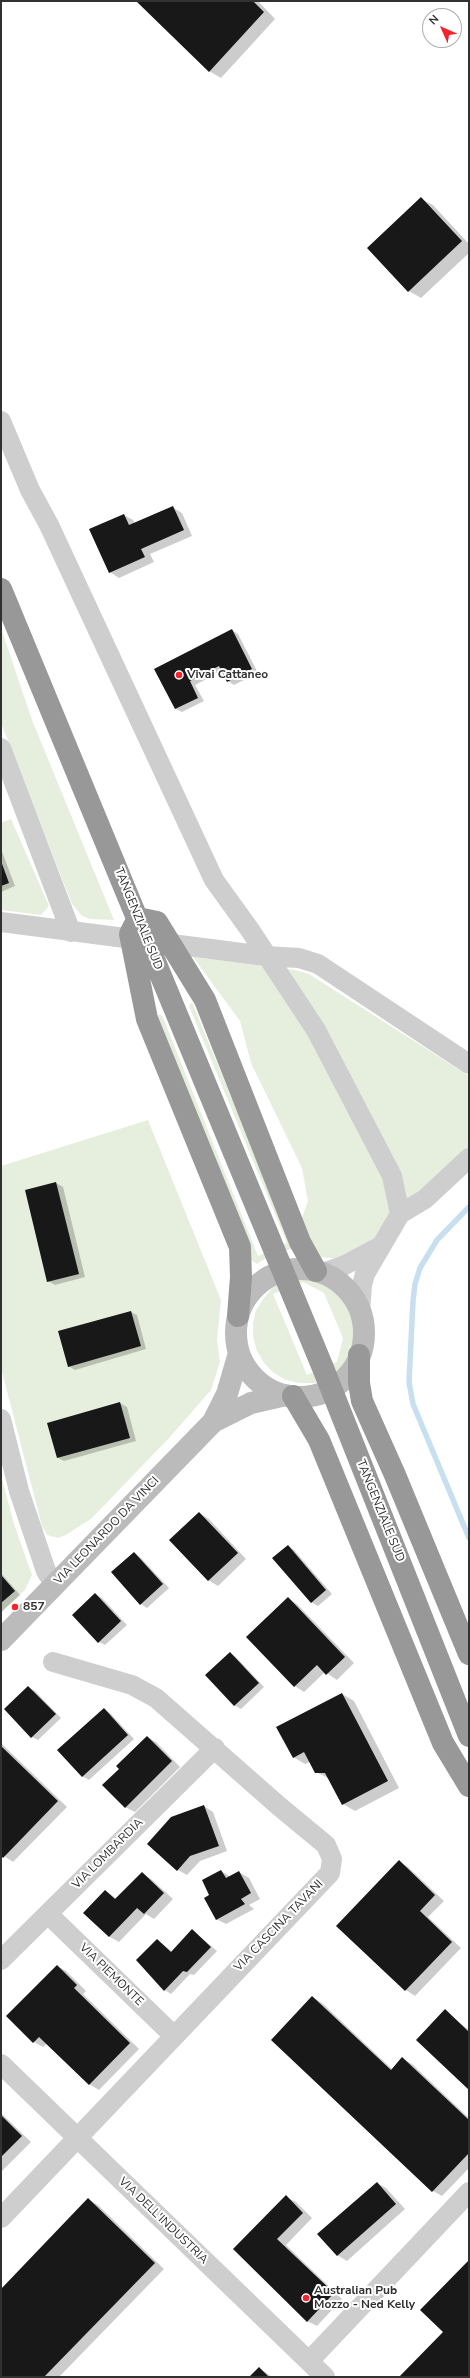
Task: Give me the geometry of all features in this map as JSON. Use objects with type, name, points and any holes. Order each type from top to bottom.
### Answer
[{"type":"highway","name":"TANGENZIALE SUD","points":[[1,590],[274,1249],[306,1275],[469,1736]]},
{"type":"highway","points":[[238,1316],[241,1277],[240,1247],[147,1019],[130,934],[138,918],[157,922],[205,1000],[300,1242],[306,1275]]},
{"type":"highway","points":[[354,1364],[362,1401],[395,1475],[469,1654]]},
{"type":"highway","points":[[293,1396],[319,1440],[443,1743],[469,1786]]},
{"type":"street","points":[[1,421],[30,490],[214,880],[250,930],[265,956],[316,1030],[392,1176],[400,1214]]},
{"type":"street","points":[[1,748],[70,932]]},
{"type":"street","points":[[1,922],[265,956],[299,958],[318,964],[469,1064]]},
{"type":"street","points":[[360,1312],[363,1280],[368,1268],[400,1214],[425,1199],[469,1158]]},
{"type":"street","points":[[306,1275],[345,1288],[356,1302],[360,1312],[364,1336],[354,1364],[337,1384],[325,1392],[293,1396],[261,1384],[244,1365],[239,1353],[236,1336],[238,1316],[242,1305],[252,1290],[266,1278],[306,1275],[343,1266],[382,1246]]},
{"type":"street","name":"VIA LEONARDO DA VINCI","points":[[1,1640],[213,1422],[227,1394],[239,1353]]},
{"type":"street","name":"VIA LEONARDO DA VINCI","points":[[213,1422],[251,1403],[293,1396]]},
{"type":"street","points":[[1,1418],[19,1490],[46,1571],[55,1585]]},
{"type":"street","name":"VIA CASCINA TAVANI","points":[[1,2218],[330,1873],[332,1859],[326,1844],[280,1808],[215,1748],[156,1698],[132,1685],[53,1662]]},
{"type":"street","name":"VIA LOMBARDIA","points":[[1,1960],[215,1748]]},
{"type":"street","name":"VIA PIEMONTE","points":[[48,1914],[174,2036]]},
{"type":"street","name":"VIA DELL'INDUSTRIA","points":[[1,2064],[325,2377]]},
{"type":"street","points":[[309,2361],[469,2192]]},
{"type":"green space","points":[[1,628],[32,720],[114,920],[90,919],[82,916],[72,904],[1,723]]},
{"type":"green space","points":[[11,819],[49,906],[41,915],[1,910],[1,823]]},
{"type":"green space","points":[[193,957],[295,970],[309,974],[469,1076],[469,1151],[363,1253],[345,1259],[319,1257],[300,1223],[308,1201],[302,1168],[251,1063],[240,1021]]},
{"type":"green space","points":[[192,1002],[293,1248],[266,1258],[257,1264],[251,1260],[156,1015],[162,1015],[258,1256],[287,1243],[189,1006]]},
{"type":"green space","points":[[148,1120],[221,1300],[217,1340],[220,1362],[211,1390],[170,1437],[92,1518],[66,1535],[58,1538],[47,1535],[42,1526],[1,1368],[1,1166]]},
{"type":"green space","points":[[299,1277],[313,1277],[327,1280],[339,1287],[349,1297],[356,1309],[360,1322],[360,1336],[356,1350],[349,1362],[339,1372],[327,1379],[314,1383],[299,1383],[286,1380],[274,1373],[264,1363],[257,1351],[253,1337],[253,1323],[256,1310],[273,1287],[285,1280]],"holes":[[[303,1282],[324,1293],[343,1338],[337,1362],[307,1375],[273,1294]]]},
{"type":"green space","points":[[1,1475],[14,1524],[32,1575],[25,1590],[1,1613]]},
{"type":"building","points":[[136,1],[253,1],[264,12],[209,72]]},
{"type":"building","points":[[421,197],[462,241],[408,292],[367,248]]},
{"type":"building","points":[[173,506],[184,530],[141,549],[145,557],[109,573],[89,529],[124,514],[129,525]]},
{"type":"building","name":"Vivai Cattaneo","points":[[232,629],[252,669],[227,682],[219,666],[190,681],[198,698],[175,709],[154,669]]},
{"type":"building","points":[[1,861],[9,883],[1,886]]},
{"type":"building","points":[[56,1182],[79,1274],[47,1282],[25,1190]]},
{"type":"building","points":[[131,1311],[141,1346],[68,1367],[58,1331]]},
{"type":"building","points":[[120,1402],[130,1438],[57,1458],[47,1423]]},
{"type":"building","points":[[199,1512],[238,1553],[208,1581],[169,1540]]},
{"type":"building","points":[[288,1545],[326,1590],[311,1603],[272,1558]]},
{"type":"building","points":[[134,1552],[163,1584],[140,1605],[111,1572]]},
{"type":"building","points":[[1,1575],[15,1591],[1,1603]]},
{"type":"building","points":[[95,1593],[121,1621],[98,1643],[72,1615]]},
{"type":"building","points":[[288,1597],[345,1657],[326,1675],[317,1665],[294,1687],[246,1637]]},
{"type":"building","points":[[230,1652],[259,1683],[234,1706],[205,1675]]},
{"type":"building","points":[[28,1686],[56,1714],[31,1738],[4,1709]]},
{"type":"building","points":[[342,1693],[388,1781],[342,1805],[325,1773],[315,1773],[304,1752],[293,1758],[276,1727]]},
{"type":"building","points":[[104,1708],[128,1735],[82,1777],[57,1750]]},
{"type":"building","points":[[147,1736],[172,1761],[125,1808],[102,1785],[119,1769],[116,1766]]},
{"type":"building","points":[[1,1746],[58,1801],[3,1858],[1,1856]]},
{"type":"building","points":[[204,1805],[219,1846],[190,1856],[177,1871],[147,1844],[171,1817]]},
{"type":"building","points":[[399,1860],[435,1895],[420,1911],[452,1942],[405,1991],[336,1926]]},
{"type":"building","points":[[221,1870],[226,1878],[239,1871],[251,1893],[241,1899],[245,1904],[216,1920],[204,1898],[209,1895],[202,1880]]},
{"type":"building","points":[[142,1872],[164,1893],[144,1914],[137,1908],[109,1937],[83,1913],[105,1890],[115,1899]]},
{"type":"building","points":[[192,1929],[211,1947],[187,1972],[183,1971],[164,1991],[136,1960],[157,1939],[171,1952]]},
{"type":"building","points":[[57,1965],[77,1985],[74,1988],[130,2043],[89,2085],[39,2037],[33,2043],[6,2016]]},
{"type":"building","points":[[312,1996],[391,2070],[402,2057],[469,2120],[469,2153],[432,2192],[271,2040]]},
{"type":"building","points":[[445,2009],[469,2032],[469,2090],[416,2040]]},
{"type":"building","points":[[1,2115],[22,2136],[1,2157]]},
{"type":"building","points":[[377,2182],[396,2204],[337,2256],[317,2234]]},
{"type":"building","points":[[286,2195],[303,2213],[277,2239],[334,2293],[307,2322],[233,2249]]},
{"type":"building","points":[[88,2198],[155,2263],[44,2377],[1,2377],[1,2289]]},
{"type":"building","points":[[469,2260],[469,2377],[399,2377],[443,2332],[420,2310]]},
{"type":"building","points":[[259,2367],[269,2377],[249,2377]]},
{"type":"waterway","points":[[469,1207],[437,1240],[420,1268],[415,1284],[413,1301],[409,1382],[413,1404],[469,1538]]},
{"type":"place","name":"Vivai Cattaneo","points":[[179,675]]},
{"type":"place","name":"857","points":[[15,1607]]},
{"type":"place","name":"Australian Pub Mozzo - Ned Kelly","points":[[306,2298]]}]
